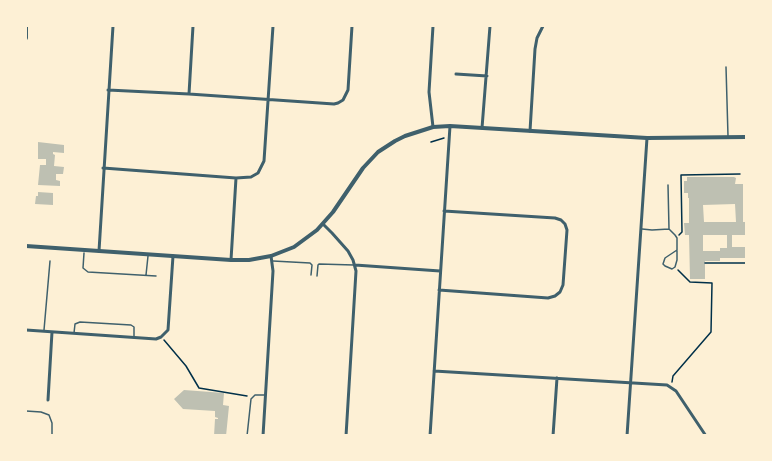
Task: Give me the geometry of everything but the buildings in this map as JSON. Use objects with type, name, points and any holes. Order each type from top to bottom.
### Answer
[{"type":"street","points":[[26,26],[26,38]]},
{"type":"street","points":[[99,251],[112,26]]},
{"type":"street","points":[[189,94],[193,26]]},
{"type":"street","points":[[103,168],[236,178],[251,177],[258,173],[264,161],[273,26]]},
{"type":"street","points":[[108,90],[339,104],[348,90],[352,26]]},
{"type":"street","points":[[433,26],[429,92],[434,127]]},
{"type":"street","points":[[482,128],[490,26]]},
{"type":"street","points":[[530,131],[536,44],[543,26]]},
{"type":"street","points":[[456,74],[487,76]]},
{"type":"street","points":[[429,435],[450,126]]},
{"type":"street","points":[[26,246],[231,260],[271,259],[312,235],[323,224],[363,168],[378,152],[405,136],[434,127],[450,126],[647,138],[747,137]]},
{"type":"street","points":[[627,435],[647,138]]},
{"type":"street","points":[[231,260],[236,178]]},
{"type":"street","points":[[439,290],[548,298],[555,296],[563,285],[567,230],[561,220],[555,219],[444,211]]},
{"type":"street","points":[[323,224],[348,251],[355,265],[346,435]]},
{"type":"street","points":[[26,330],[156,339],[161,337],[168,330],[173,256]]},
{"type":"street","points":[[263,435],[273,271],[271,259]]},
{"type":"street","points":[[355,265],[440,271]]},
{"type":"street","points":[[48,400],[52,332]]},
{"type":"street","points":[[434,371],[663,385],[676,391],[706,435]]},
{"type":"street","points":[[553,435],[557,378]]},
{"type":"lane","points":[[726,67],[728,137]]},
{"type":"lane","points":[[668,185],[669,229],[676,237],[677,250],[677,260],[672,269],[665,266],[663,261],[677,250]]},
{"type":"lane","points":[[641,229],[669,229]]},
{"type":"lane","points":[[84,250],[83,268],[88,272],[156,276]]},
{"type":"lane","points":[[146,275],[148,255]]},
{"type":"lane","points":[[271,259],[310,263],[312,265],[311,276]]},
{"type":"lane","points":[[44,331],[50,261]]},
{"type":"lane","points":[[317,276],[320,264],[355,265]]},
{"type":"lane","points":[[74,333],[75,324],[78,322],[134,327],[134,337]]},
{"type":"lane","points":[[248,435],[252,396],[266,395]]},
{"type":"lane","points":[[26,411],[49,415],[52,435]]},
{"type":"path","points":[[431,142],[445,138]]},
{"type":"path","points":[[676,237],[682,232],[681,175],[740,174]]},
{"type":"path","points":[[705,263],[747,263]]},
{"type":"path","points":[[671,387],[673,376],[711,332],[712,283],[690,282],[675,267]]},
{"type":"path","points":[[161,337],[186,366],[199,388],[252,396]]}]
